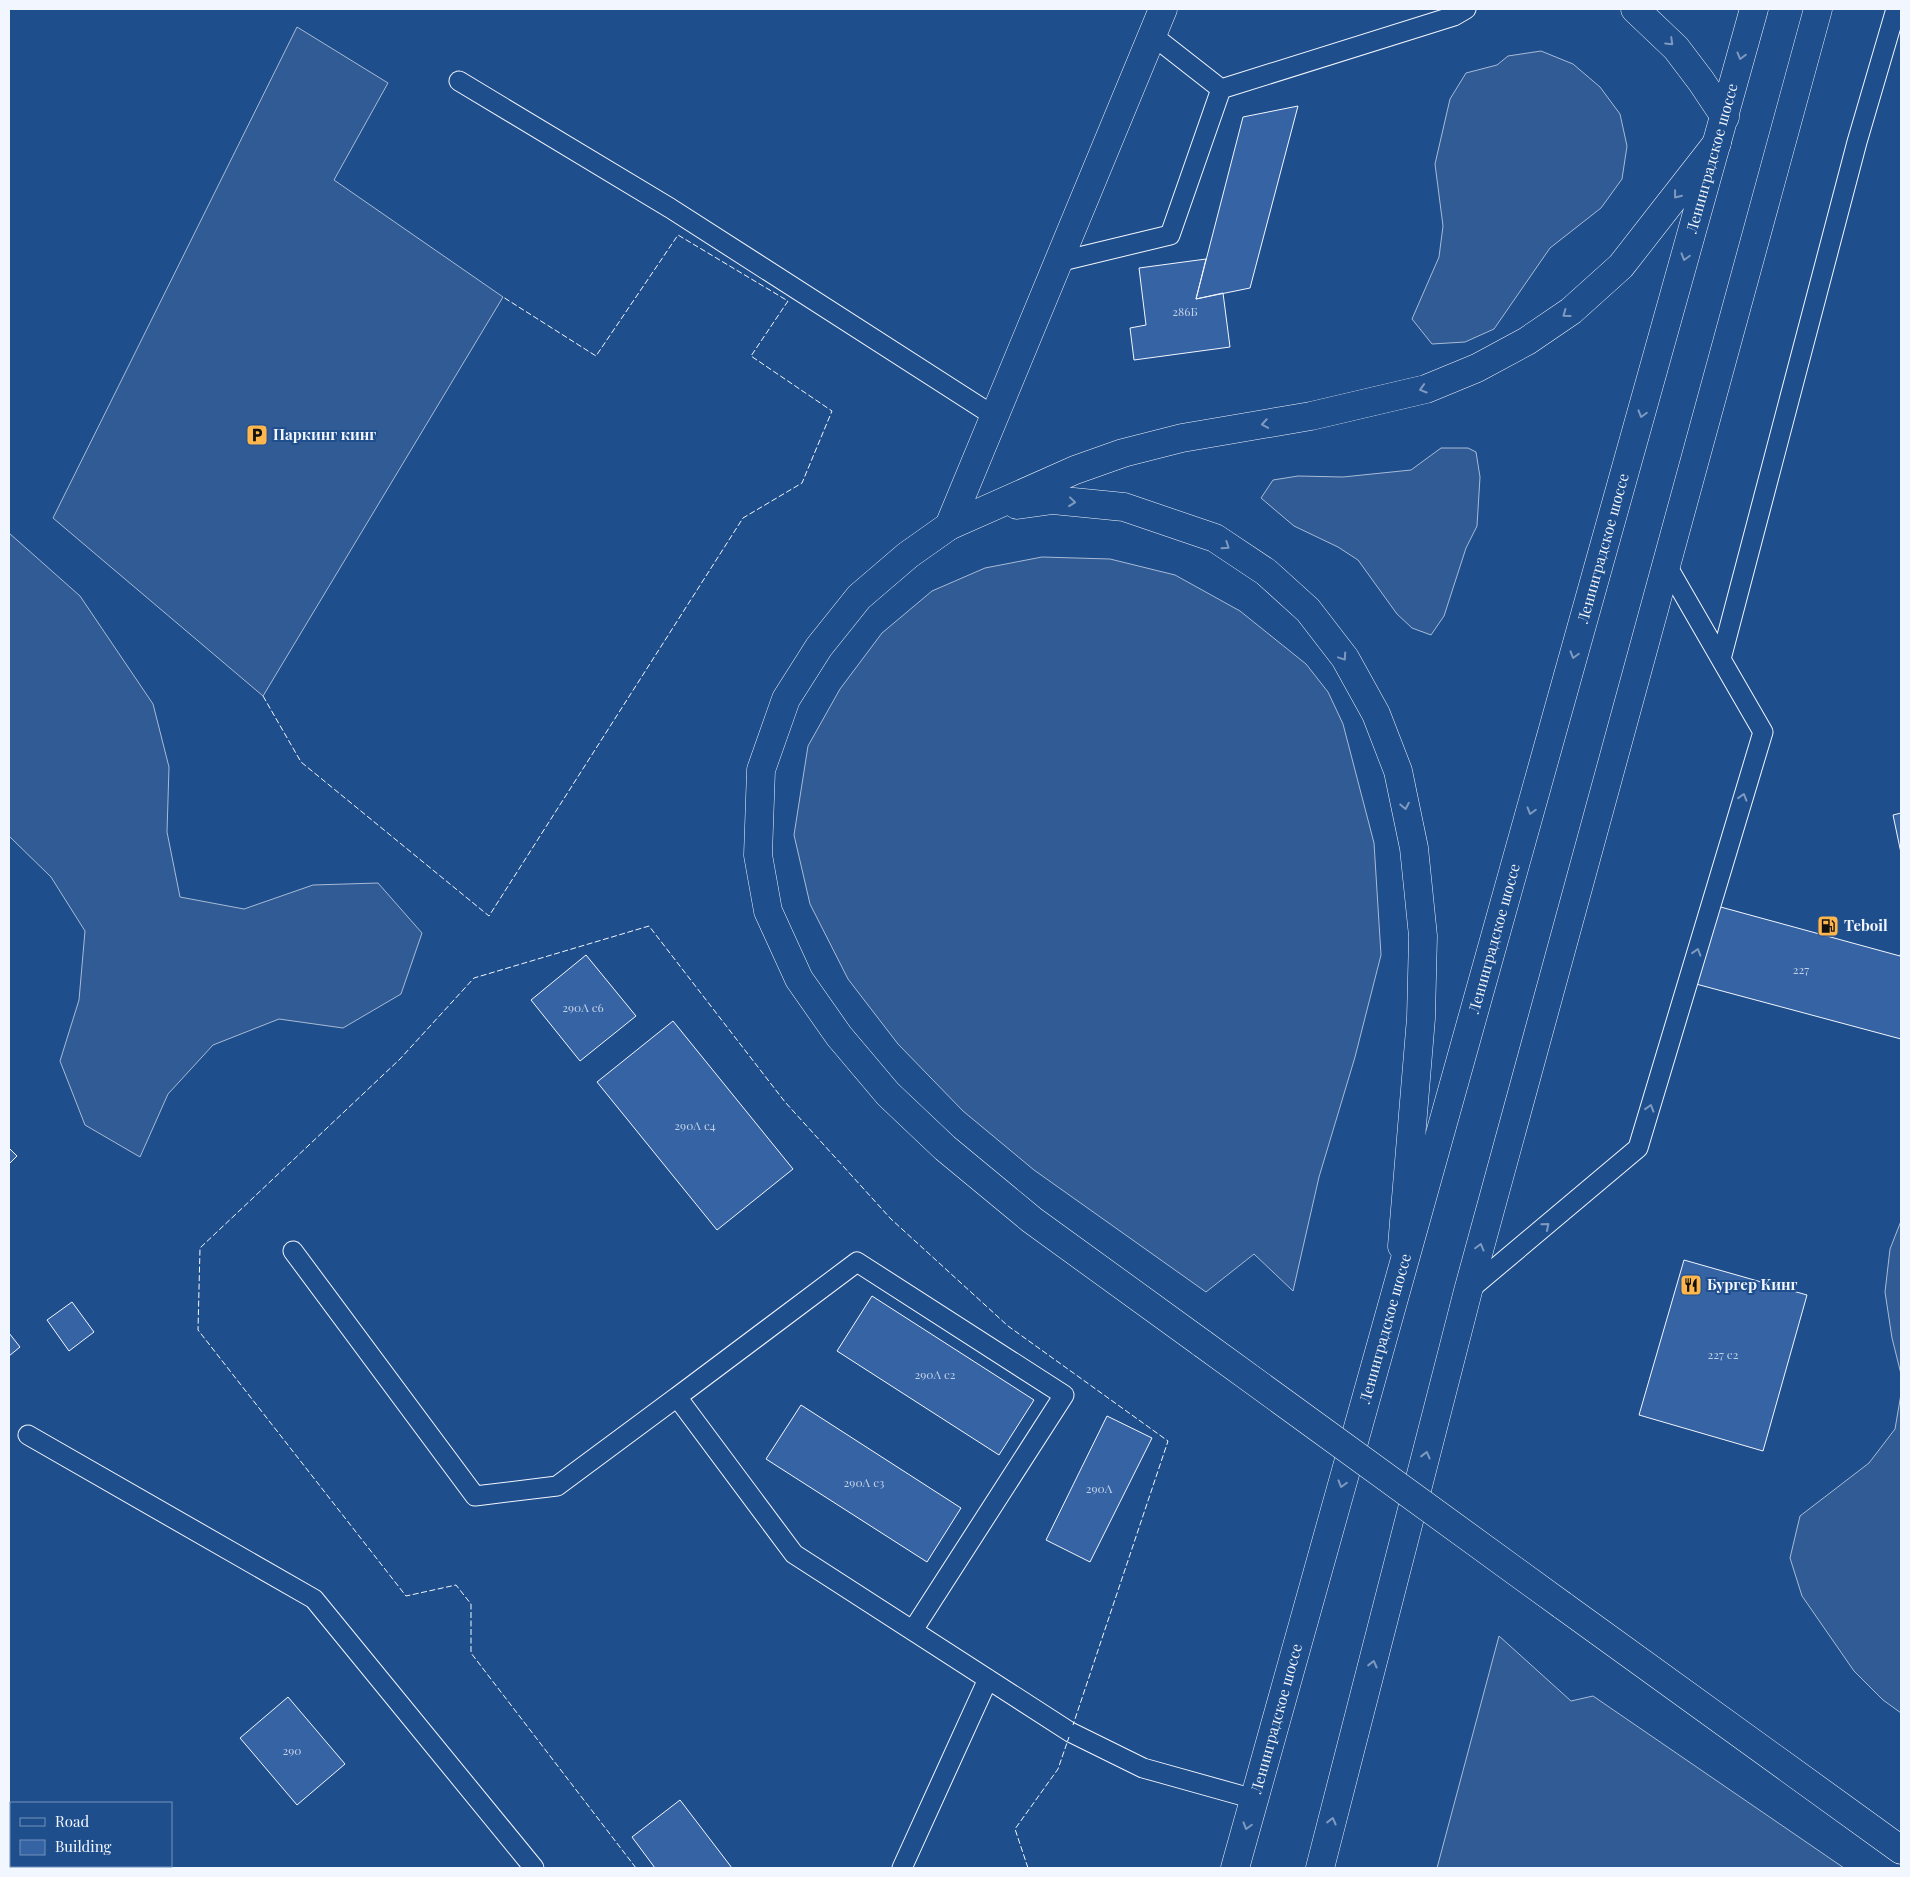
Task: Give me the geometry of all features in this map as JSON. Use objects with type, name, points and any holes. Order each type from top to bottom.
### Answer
[{"type":"main road","points":[[949,526],[1163,9]]},
{"type":"main road","points":[[1635,9],[1676,48],[1725,117]]},
{"type":"main road","name":"Ленинградское шоссе","points":[[1235,1868],[1754,9]]},
{"type":"main road","points":[[1320,1868],[1468,1291],[1818,9]]},
{"type":"main road","points":[[1717,143],[1620,266],[1571,311],[1527,341],[1477,368],[1426,389],[1372,402],[1311,416],[1182,438],[1123,453],[1075,470],[949,526],[908,555],[859,598],[819,647],[786,699],[760,770],[758,855],[768,911],[799,979],[839,1036],[888,1094],[944,1148],[1032,1220],[1901,1850]]},
{"type":"main road","points":[[988,509],[1052,500],[1124,507],[1215,538],[1266,572],[1308,610],[1345,658],[1376,714],[1398,771],[1414,848],[1423,936],[1421,1018],[1398,1285]]},
{"type":"lane","points":[[1221,89],[1454,16],[1466,9]]},
{"type":"lane","points":[[1721,658],[1857,142],[1896,9]]},
{"type":"lane","points":[[1152,35],[1221,89]]},
{"type":"lane","points":[[459,81],[670,208],[994,416]]},
{"type":"lane","points":[[1058,262],[1170,235],[1221,89]]},
{"type":"lane","points":[[1468,1291],[1638,1148],[1763,732],[1666,564]]},
{"type":"lane","points":[[293,1251],[475,1496],[557,1486],[857,1262],[1064,1395],[913,1630]]},
{"type":"lane","points":[[677,1397],[794,1554],[1070,1732],[1143,1768],[1254,1799]]},
{"type":"lane","points":[[28,1435],[314,1599],[534,1868]]},
{"type":"lane","points":[[902,1868],[988,1679]]},
{"type":"shaded area","name":"Паркинг кинг","points":[[297,27],[388,83],[334,180],[503,297],[263,696],[53,518]]},
{"type":"shaded area","points":[[1541,51],[1573,64],[1600,87],[1620,114],[1627,146],[1622,179],[1601,208],[1550,248],[1494,329],[1465,342],[1432,344],[1412,319],[1439,257],[1443,226],[1435,164],[1450,99],[1466,73],[1497,65],[1508,56]]},
{"type":"shaded area","points":[[1441,448],[1468,448],[1476,452],[1480,477],[1477,526],[1466,548],[1444,616],[1431,635],[1412,628],[1397,614],[1358,560],[1338,547],[1294,526],[1261,498],[1273,480],[1298,476],[1343,477],[1411,470]]},
{"type":"shaded area","points":[[9,533],[80,596],[153,704],[169,767],[167,832],[180,897],[244,909],[313,885],[378,883],[422,933],[401,994],[343,1028],[279,1019],[213,1045],[168,1094],[140,1157],[85,1125],[60,1061],[79,1000],[85,931],[51,877],[9,836]]},
{"type":"shaded area","points":[[1042,557],[1110,559],[1175,575],[1240,611],[1306,664],[1328,692],[1343,724],[1374,843],[1381,955],[1355,1057],[1319,1177],[1293,1291],[1254,1254],[1206,1292],[1034,1170],[963,1111],[898,1044],[848,979],[810,904],[794,835],[808,746],[840,689],[882,633],[932,591],[985,568]]},
{"type":"shaded area","points":[[1901,1221],[1901,1374],[1892,1338],[1885,1292],[1890,1249]]},
{"type":"shaded area","points":[[1901,1394],[1901,1713],[1883,1700],[1854,1671],[1802,1596],[1790,1558],[1800,1516],[1869,1463],[1895,1429]]},
{"type":"shaded area","points":[[1499,1636],[1571,1701],[1593,1696],[1844,1868],[1437,1868]]},
{"type":"building","points":[[1298,106],[1250,288],[1196,299],[1243,117]]},
{"type":"building","points":[[1206,259],[1196,299],[1223,293],[1230,347],[1134,360],[1130,328],[1146,325],[1139,268]]},
{"type":"building","points":[[1901,813],[1901,853],[1893,815]]},
{"type":"building","points":[[1717,906],[1900,956],[1901,951],[1901,1039],[1696,984]]},
{"type":"building","points":[[586,955],[636,1016],[580,1061],[531,1000]]},
{"type":"building","points":[[673,1021],[793,1169],[717,1230],[597,1082]]},
{"type":"building","points":[[9,1148],[17,1156],[9,1164]]},
{"type":"building","points":[[1684,1260],[1807,1295],[1763,1451],[1639,1415]]},
{"type":"building","points":[[872,1296],[1034,1400],[999,1455],[837,1351]]},
{"type":"building","points":[[72,1302],[94,1332],[69,1351],[47,1320]]},
{"type":"building","points":[[9,1333],[20,1347],[9,1356]]},
{"type":"building","points":[[801,1405],[961,1508],[927,1562],[766,1459]]},
{"type":"building","points":[[1107,1416],[1152,1438],[1090,1562],[1046,1540]]},
{"type":"building","points":[[288,1697],[345,1764],[297,1805],[240,1738]]},
{"type":"building","points":[[680,1800],[732,1868],[655,1868],[632,1837]]},
{"type":"fence","points":[[263,696],[301,762],[489,916],[743,518],[802,483],[832,411],[751,356],[788,301],[678,235],[596,356],[503,297]]},
{"type":"fence","points":[[636,1868],[471,1653],[471,1604],[456,1585],[406,1596],[198,1330],[200,1248],[400,1059],[474,978],[649,926],[785,1102],[891,1219],[1008,1326],[1168,1441],[1073,1725]]},
{"type":"fence","points":[[1028,1868],[1015,1829],[1058,1769],[1069,1737]]},
{"type":"place","name":"Паркинг кинг","points":[[257,435]]},
{"type":"place","name":"Teboil","points":[[1828,926]]},
{"type":"place","name":"Бургер Кинг","points":[[1691,1285]]}]
